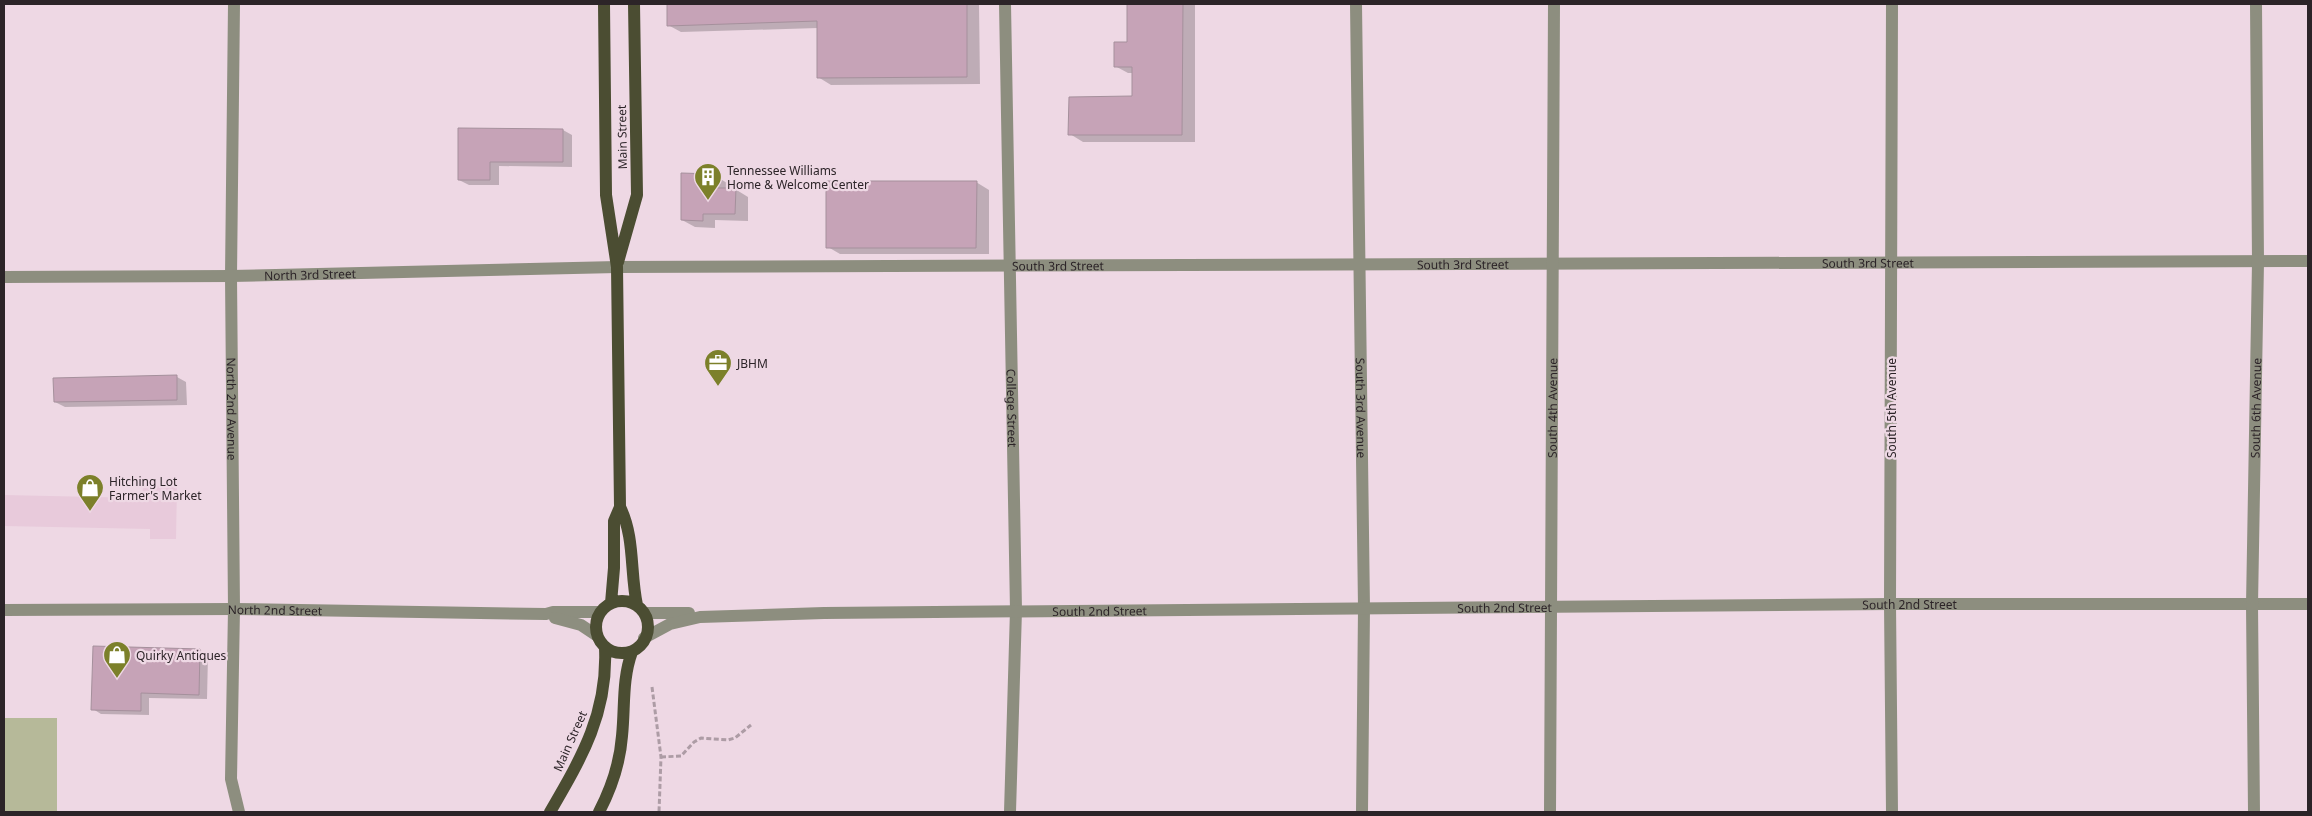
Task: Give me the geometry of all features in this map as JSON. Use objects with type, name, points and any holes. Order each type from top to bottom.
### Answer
[{"type":"main road","name":"Main Street","points":[[604,4],[606,195],[617,267],[620,508],[614,522],[614,568],[611,602]]},
{"type":"main road","name":"Main Street","points":[[617,267],[637,195],[634,4]]},
{"type":"main road","name":"Main Street","points":[[620,508],[628,522],[641,609],[647,628],[644,638]]},
{"type":"main road","points":[[641,609],[625,601],[611,602],[600,612],[597,619],[596,635],[605,648],[617,653],[632,652],[638,648],[644,638]]},
{"type":"main road","name":"Main Street","points":[[550,812],[578,763],[597,718],[605,683],[605,648]]},
{"type":"main road","points":[[599,812],[618,758],[622,737],[626,667],[632,652]]},
{"type":"street","name":"North 2nd Avenue","points":[[234,4],[231,276],[234,609],[231,779],[239,812]]},
{"type":"street","name":"College Street","points":[[1005,4],[1016,610],[1010,812]]},
{"type":"street","name":"South 3rd Avenue","points":[[1356,4],[1364,608],[1362,812]]},
{"type":"street","name":"South 4th Avenue","points":[[1550,812],[1551,262],[1554,4]]},
{"type":"street","name":"South 5th Avenue","points":[[1892,4],[1890,604],[1892,812]]},
{"type":"street","name":"South 6th Avenue","points":[[2254,812],[2252,605],[2258,262],[2256,4]]},
{"type":"street","name":"South 3rd Street","points":[[617,267],[1360,265],[1551,262],[1892,264],[2308,261]]},
{"type":"street","name":"North 3rd Street","points":[[4,277],[231,276],[617,267]]},
{"type":"street","name":"South 2nd Street","points":[[644,638],[670,624],[700,617],[1016,610],[1890,604],[2308,604]]},
{"type":"street","name":"North 2nd Street","points":[[4,610],[234,609],[546,614],[581,625],[596,635]]},
{"type":"street","name":"South 2nd Street","points":[[641,609],[695,613],[700,617]]},
{"type":"street","name":"North 2nd Street","points":[[546,614],[553,612],[600,612]]},
{"type":"path","points":[[652,687],[661,757],[659,812]]},
{"type":"path","points":[[661,757],[681,756],[694,742],[701,738],[728,740],[735,738],[751,725]]},
{"type":"shaded area","name":"Hitching Lot Farmer's Market","points":[[143,486],[177,486],[176,539],[150,539],[150,529],[4,526],[4,495],[142,498]]},
{"type":"green space","points":[[4,718],[57,718],[57,812],[4,812]]},
{"type":"building","points":[[667,4],[967,4],[967,77],[817,78],[817,21],[667,26]]},
{"type":"building","points":[[1127,4],[1183,4],[1182,135],[1068,135],[1069,97],[1132,96],[1132,67],[1114,67],[1114,42],[1127,42]]},
{"type":"building","points":[[458,128],[563,129],[563,162],[490,162],[490,180],[458,180]]},
{"type":"building","name":"Tennessee Williams Home & Welcome Center","points":[[681,173],[714,174],[714,188],[736,188],[735,214],[703,214],[703,221],[681,220]]},
{"type":"building","points":[[826,181],[977,181],[976,248],[826,248]]},
{"type":"building","points":[[177,375],[177,400],[54,402],[53,378]]},
{"type":"building","points":[[93,646],[200,649],[199,695],[141,693],[141,711],[91,710]]},
{"type":"place","name":"Tennessee Williams Home & Welcome Center","points":[[708,201]]},
{"type":"place","name":"JBHM","points":[[718,387]]},
{"type":"place","name":"Hitching Lot Farmer's Market","points":[[90,512]]},
{"type":"place","name":"Quirky Antiques","points":[[117,679]]}]
